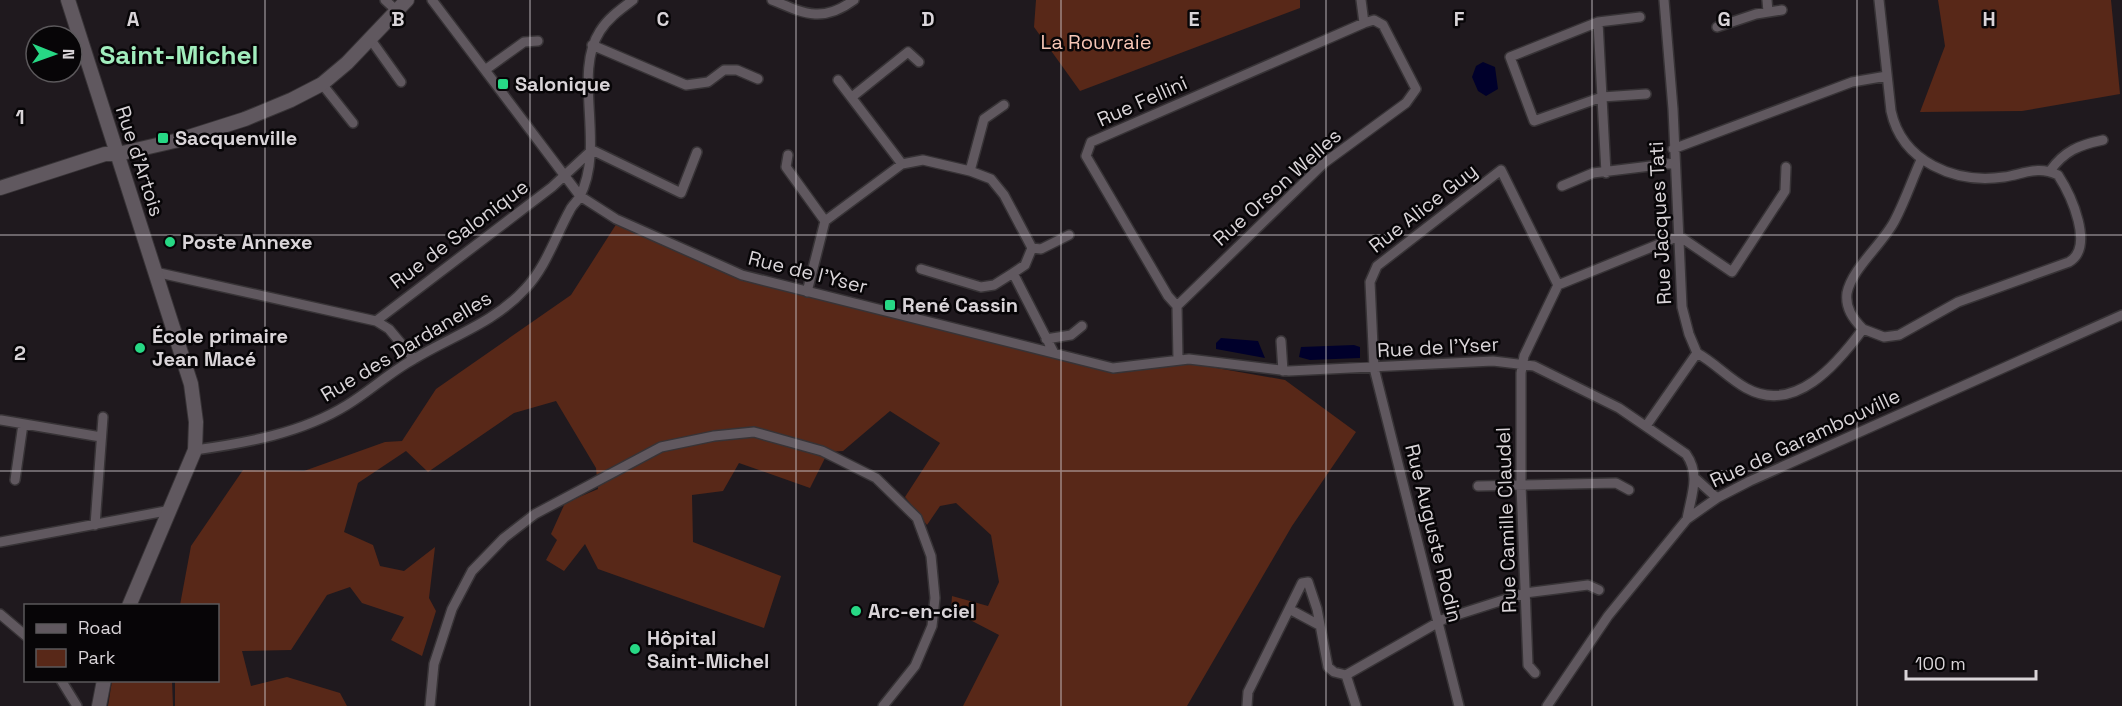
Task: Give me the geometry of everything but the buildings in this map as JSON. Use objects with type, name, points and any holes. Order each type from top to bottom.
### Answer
[{"type":"street","name":"Rue d'Artois","points":[[68,0],[191,384],[196,422],[195,450],[130,604]]},
{"type":"street","points":[[385,0],[397,11]]},
{"type":"street","points":[[0,188],[105,154],[118,154],[179,140],[245,119],[322,84],[371,40],[407,0]]},
{"type":"street","name":"Rue de l'Yser","points":[[432,0],[580,196],[616,219],[742,275],[1113,368],[1178,360],[1205,360],[1283,371],[1493,361],[1522,364],[1545,370],[1570,382],[1646,426],[1686,454],[1692,463],[1696,479],[1717,498]]},
{"type":"street","points":[[633,0],[608,19],[592,45],[686,85],[708,82],[724,70],[737,70],[758,79]]},
{"type":"street","points":[[772,0],[810,14],[823,16],[842,9],[854,0]]},
{"type":"street","points":[[1361,0],[1365,23]]},
{"type":"street","name":"Rue Jacques Tati","points":[[1664,0],[1673,109],[1682,307],[1697,353]]},
{"type":"street","points":[[1767,0],[1768,12]]},
{"type":"street","points":[[1879,0],[1894,127],[1906,146],[1921,160],[1948,172],[1977,178],[2005,177],[2035,169],[2050,171],[2058,175],[2080,227],[2083,244],[2077,258],[1958,302],[1899,335],[1884,337],[1863,329],[1846,305],[1847,291],[1853,276],[1876,249],[1894,221],[1921,160]]},
{"type":"street","points":[[1717,27],[1782,10]]},
{"type":"street","points":[[1640,17],[1598,22],[1510,57],[1534,121],[1602,97],[1646,94]]},
{"type":"street","name":"Rue Orson Welles","points":[[1177,306],[1324,163],[1406,103],[1416,89],[1383,25],[1374,21],[1365,23]]},
{"type":"street","points":[[1598,22],[1606,172]]},
{"type":"street","name":"Rue Fellini","points":[[1177,306],[1168,296],[1086,156],[1091,142],[1365,23]]},
{"type":"street","points":[[371,40],[401,82]]},
{"type":"street","points":[[485,70],[524,42],[538,41]]},
{"type":"street","name":"Rue des Dardanelles","points":[[195,450],[260,439],[301,426],[345,407],[414,359],[496,316],[526,289],[548,256],[571,208],[580,196],[592,150],[589,67],[592,45]]},
{"type":"street","points":[[852,97],[908,52],[919,62]]},
{"type":"street","points":[[1673,148],[1852,82],[1887,76]]},
{"type":"street","points":[[838,80],[902,164]]},
{"type":"street","points":[[322,84],[353,123]]},
{"type":"street","points":[[970,171],[984,119],[1004,105]]},
{"type":"street","points":[[2050,171],[2060,156],[2079,146],[2103,140]]},
{"type":"street","points":[[592,150],[681,193],[698,152]]},
{"type":"street","name":"Rue de Salonique","points":[[375,321],[564,177],[592,150]]},
{"type":"street","points":[[788,155],[786,167],[825,221]]},
{"type":"street","points":[[807,292],[825,221],[902,164],[923,160],[970,171],[991,179],[1004,195],[1032,248]]},
{"type":"street","points":[[1562,186],[1593,173],[1675,163]]},
{"type":"street","points":[[1522,364],[1558,285],[1680,236],[1732,272],[1785,191],[1786,166]]},
{"type":"street","name":"Rue Alice Guy","points":[[1374,368],[1370,282],[1373,271],[1501,170],[1558,285]]},
{"type":"street","points":[[1032,248],[1041,249],[1069,235]]},
{"type":"street","points":[[921,269],[981,286],[994,285],[1025,265],[1032,248]]},
{"type":"street","points":[[155,272],[375,321],[389,328],[414,359]]},
{"type":"street","points":[[1013,273],[1054,352]]},
{"type":"street","points":[[1177,306],[1178,360]]},
{"type":"street","name":"Rue de Garambouville","points":[[1547,706],[1608,616],[1687,519],[1717,498],[1971,381],[2122,315]]},
{"type":"street","points":[[1046,339],[1071,335],[1082,326]]},
{"type":"street","points":[[1646,426],[1697,353],[1715,363],[1747,389],[1761,394],[1786,394],[1809,385],[1822,376],[1845,353],[1863,329]]},
{"type":"street","points":[[1281,341],[1283,371]]},
{"type":"street","name":"Rue Camille Claudel","points":[[1522,364],[1521,485],[1528,665],[1535,673]]},
{"type":"street","name":"Rue Auguste Rodin","points":[[1374,368],[1459,706]]},
{"type":"street","points":[[95,525],[103,417]]},
{"type":"street","points":[[1,420],[101,437]]},
{"type":"street","points":[[15,480],[23,424]]},
{"type":"street","points":[[430,706],[434,664],[452,609],[472,571],[504,538],[534,514],[661,447],[714,436],[754,432],[822,451],[876,478],[917,519],[931,556],[935,598],[932,626],[915,666],[883,706]]},
{"type":"street","points":[[1687,519],[1696,479]]},
{"type":"street","points":[[1478,486],[1616,483],[1629,490]]},
{"type":"street","points":[[0,542],[171,510]]},
{"type":"street","points":[[1247,706],[1248,692],[1291,610],[1302,583],[1308,582],[1328,667],[1334,672],[1346,675],[1438,623],[1500,599],[1525,593],[1588,585],[1599,590]]},
{"type":"street","points":[[1291,610],[1319,625]]},
{"type":"street","points":[[0,614],[24,634]]},
{"type":"street","points":[[1346,675],[1356,706]]},
{"type":"street","points":[[62,682],[77,706]]},
{"type":"street","points":[[99,706],[104,682]]},
{"type":"green space","name":"La Rouvraie","points":[[1036,0],[1300,0],[1300,8],[1080,91],[1034,27]]},
{"type":"green space","points":[[1938,0],[2111,0],[2120,94],[2022,111],[1920,112],[1945,46]]},
{"type":"green space","points":[[617,223],[745,279],[931,323],[1118,373],[1188,363],[1285,380],[1356,432],[1292,526],[1187,706],[963,706],[999,635],[951,610],[952,596],[988,606],[999,582],[991,535],[956,503],[940,506],[927,525],[905,497],[940,443],[890,411],[843,451],[828,452],[810,488],[739,463],[723,491],[692,495],[693,542],[781,576],[764,628],[598,569],[585,544],[564,571],[546,560],[557,540],[551,534],[565,503],[598,489],[596,468],[556,401],[514,413],[428,472],[406,451],[358,483],[344,532],[373,545],[380,566],[404,571],[435,547],[429,598],[436,611],[422,656],[391,640],[404,617],[362,603],[350,587],[327,595],[291,650],[242,651],[251,686],[287,677],[340,693],[347,706],[175,706],[175,682],[219,682],[219,604],[180,604],[191,546],[243,470],[304,471],[385,442],[402,441],[436,389],[571,295]]},
{"type":"green space","points":[[112,682],[172,682],[173,706],[108,706]]},
{"type":"water","points":[[1483,62],[1495,67],[1498,89],[1486,96],[1478,91],[1472,77],[1476,66]]},
{"type":"water","points":[[1221,338],[1258,341],[1265,358],[1216,349],[1216,343]]},
{"type":"water","points":[[1354,345],[1360,347],[1360,358],[1310,360],[1299,357],[1301,347]]},
{"type":"place","name":"Salonique","points":[[503,84]]},
{"type":"place","name":"Sacquenville","points":[[163,138]]},
{"type":"place","name":"Poste Annexe","points":[[170,242]]},
{"type":"place","name":"René Cassin","points":[[890,305]]},
{"type":"place","name":"École primaire Jean Macé","points":[[140,348]]},
{"type":"place","name":"Arc-en-ciel","points":[[856,611]]},
{"type":"place","name":"Hôpital Saint-Michel","points":[[635,649]]},
{"type":"district","name":"Saint-Michel","points":[[179,55]]}]
